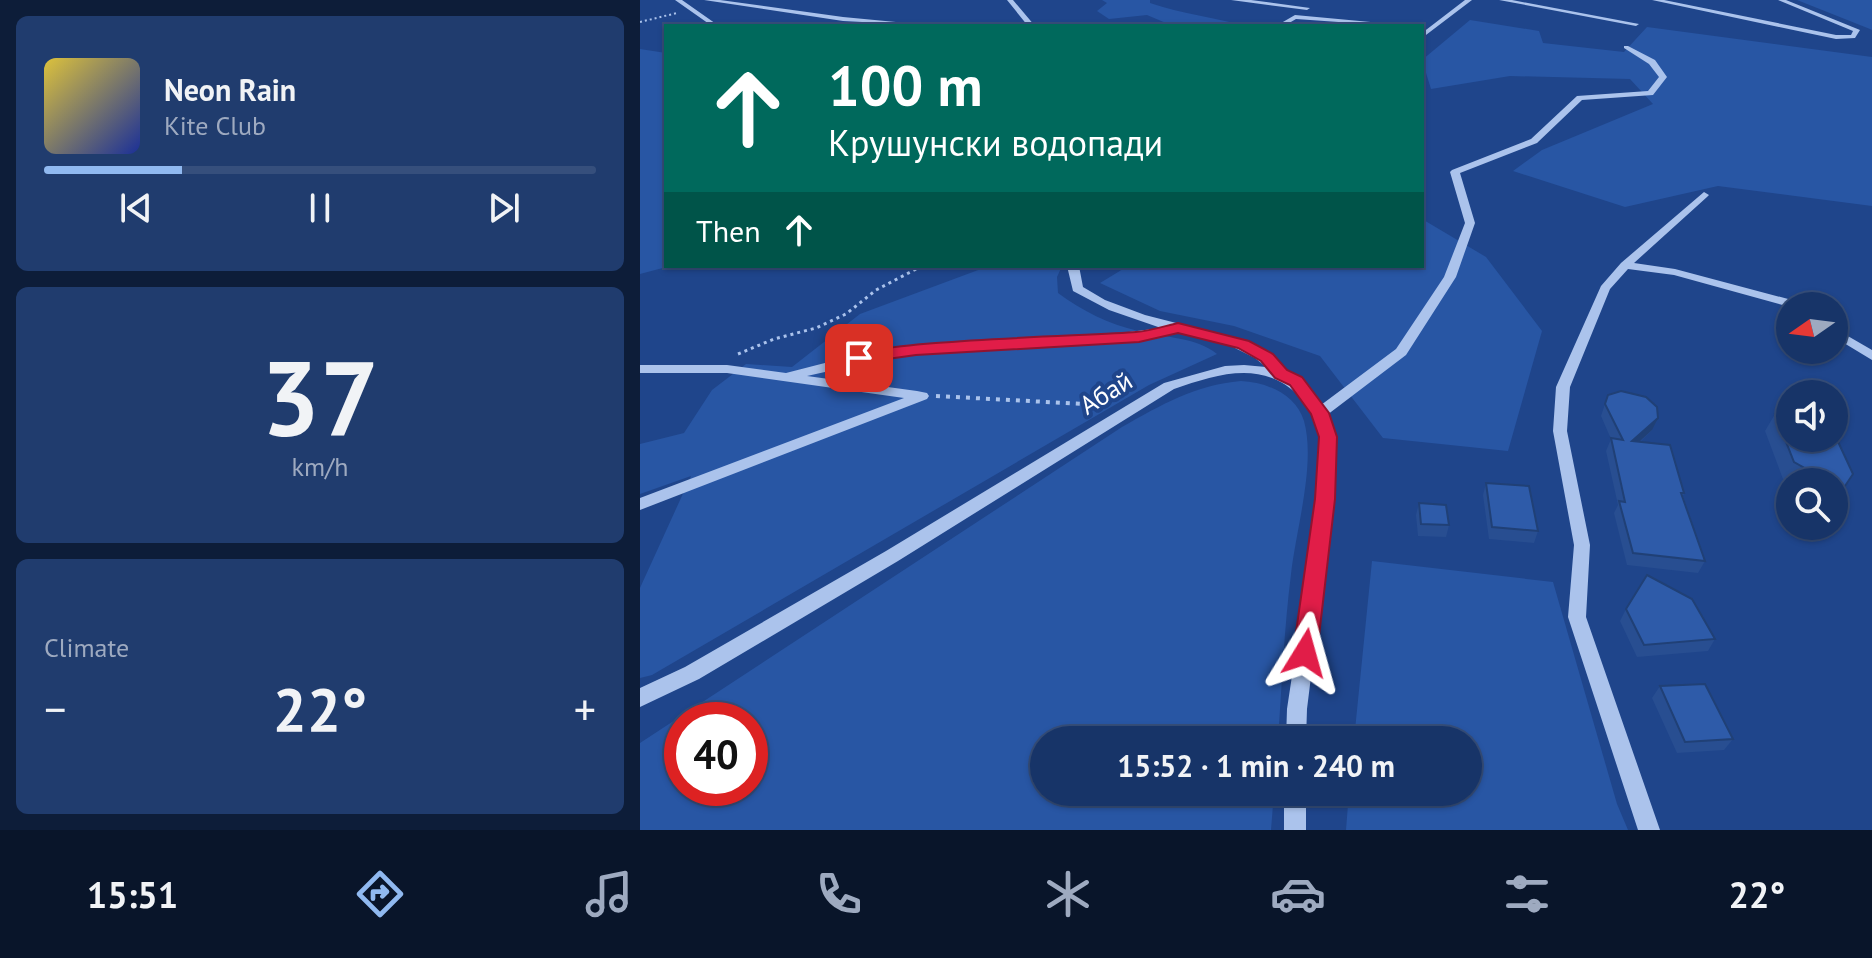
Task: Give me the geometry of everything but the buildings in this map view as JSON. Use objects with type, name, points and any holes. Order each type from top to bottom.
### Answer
[{"type":"street","points":[[679,0],[689,0]]},
{"type":"street","points":[[679,0],[713,24]]},
{"type":"street","points":[[707,0],[843,19],[909,24]]},
{"type":"street","points":[[1010,0],[1030,24]]},
{"type":"street","points":[[1234,0],[1307,8]]},
{"type":"street","points":[[1283,24],[1307,8],[1312,0]]},
{"type":"street","points":[[1424,35],[1469,0]]},
{"type":"street","points":[[1502,0],[1636,24]]},
{"type":"street","points":[[1655,0],[1836,37],[1853,37],[1857,30],[1781,0]]},
{"type":"street","points":[[1295,17],[1370,24]]},
{"type":"street","points":[[1424,29],[1432,30]]},
{"type":"street","points":[[1320,413],[1401,352],[1450,277],[1470,223],[1455,172],[1534,141],[1580,98],[1650,93],[1663,77],[1659,69],[1626,47]]},
{"type":"street","points":[[1649,830],[1577,617],[1582,545],[1560,431],[1563,387],[1605,288],[1625,265],[1704,195]]},
{"type":"street","points":[[1625,265],[1675,272],[1776,299]]},
{"type":"street","points":[[1073,268],[1077,289],[1096,301],[1178,328],[1244,344],[1267,358],[1281,374],[1296,381],[1320,413],[1328,437],[1325,499],[1296,726]]},
{"type":"street","points":[[786,377],[859,358],[916,350],[1139,337],[1178,328]]},
{"type":"street","points":[[1848,341],[1872,356]]},
{"type":"street","points":[[640,369],[786,377],[922,396]]},
{"type":"street","name":"Абай","points":[[640,698],[705,665],[1169,386],[1208,373],[1244,370],[1281,374]]},
{"type":"street","points":[[640,504],[922,396]]},
{"type":"street","points":[[1295,806],[1295,830]]},
{"type":"path","points":[[640,22],[691,9]]},
{"type":"path","points":[[702,370],[774,339],[846,314],[876,290],[918,268]]},
{"type":"path","points":[[922,396],[1145,402]]},
{"type":"shaded area","points":[[1102,0],[1150,0],[1150,3],[1162,7],[1237,24],[1168,24],[1147,15],[1109,19],[1097,11],[1107,3]]},
{"type":"shaded area","points":[[1797,0],[1872,0],[1872,30],[1870,29]]},
{"type":"shaded area","points":[[1470,20],[1539,31],[1543,43],[1624,52],[1647,27],[1872,57],[1872,206],[1718,186],[1625,207],[1513,171],[1542,150],[1653,104],[1630,79],[1510,76],[1431,89],[1424,58]]},
{"type":"shaded area","points":[[640,49],[664,53],[664,268],[640,274]]},
{"type":"shaded area","points":[[1424,220],[1486,257],[1542,331],[1508,451],[1383,438],[1320,356],[1234,326],[1160,311],[1100,283],[1125,268],[1424,268]]},
{"type":"shaded area","points":[[984,268],[1061,268],[1057,277],[1058,293],[1086,311],[1127,328],[1200,344],[1217,354],[1149,385],[652,675],[640,678],[640,588],[691,476],[640,494],[640,444],[684,433],[712,390],[746,364],[792,367],[860,314]]},
{"type":"shaded area","points":[[1241,381],[1270,387],[1294,404],[1304,421],[1308,457],[1293,556],[1279,726],[1030,726],[1030,806],[1273,806],[1271,830],[640,830],[640,743],[664,727],[664,806],[768,806],[768,702],[703,702],[1122,427],[1179,397],[1208,387]]},
{"type":"shaded area","points":[[1372,561],[1553,582],[1617,804],[1628,830],[1346,830],[1348,806],[1482,806],[1482,726],[1355,726]]},
{"type":"route","points":[[859,358],[916,350],[1139,337],[1178,328],[1244,344],[1267,358],[1281,374],[1296,381],[1320,413],[1328,437],[1325,499],[1305,653]]}]
